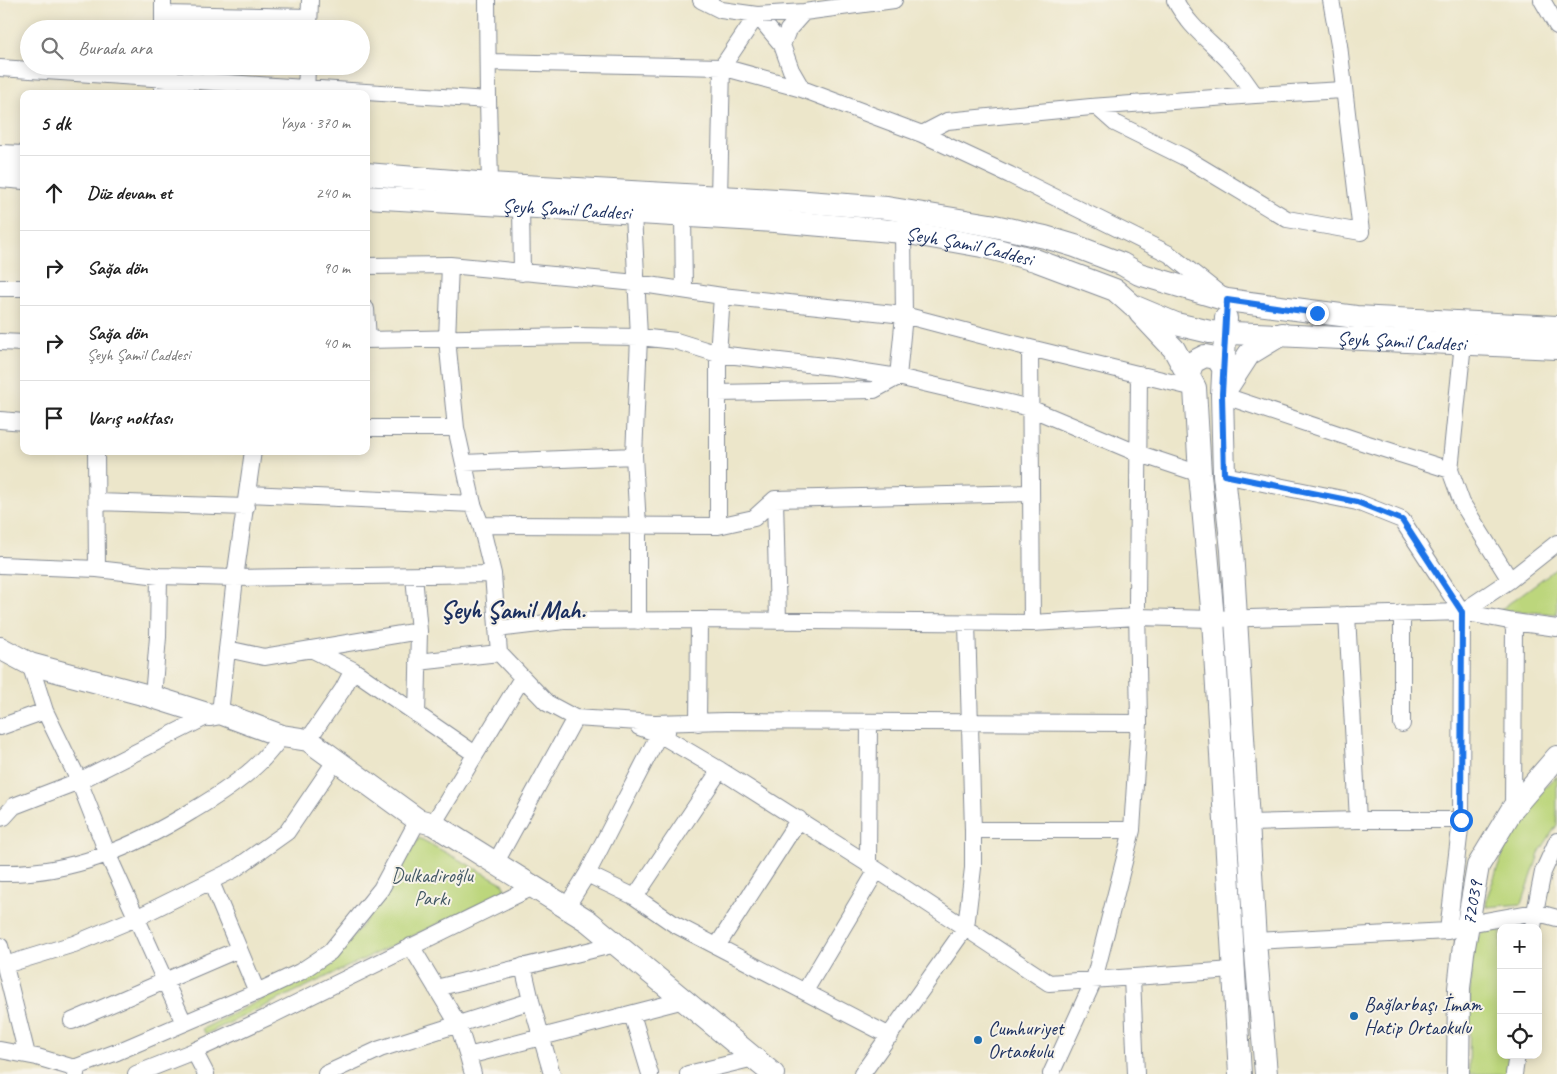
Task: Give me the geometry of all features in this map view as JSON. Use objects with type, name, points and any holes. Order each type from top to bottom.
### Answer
[{"type":"main road","points":[[0,156],[20,157]]},
{"type":"main road","name":"Şeyh Şamil Caddesi","points":[[370,174],[490,184],[887,208],[990,225],[1045,237],[1122,264],[1138,274],[1227,300],[1356,317],[1557,327]]},
{"type":"main road","points":[[0,176],[20,178]]},
{"type":"main road","name":"Şeyh Şamil Caddesi","points":[[370,197],[813,224],[903,232],[982,246],[1035,260],[1115,290],[1132,306],[1176,324],[1210,332],[1557,348]]},
{"type":"main road","points":[[1138,274],[1132,306],[1174,349],[1192,381]]},
{"type":"main road","points":[[1227,300],[1222,394],[1224,475],[1232,550],[1255,941],[1266,1074]]},
{"type":"main road","points":[[1222,394],[1249,354],[1282,334]]},
{"type":"main road","points":[[1224,368],[1216,358],[1205,356],[1194,362],[1192,381],[1213,620],[1240,1074]]},
{"type":"main road","points":[[0,648],[30,664],[215,714],[282,736],[308,740],[426,822],[496,862],[588,920],[774,1074]]},
{"type":"main road","name":"72039","points":[[1458,1074],[1459,988],[1463,953],[1458,927],[1478,866],[1513,808],[1557,757]]},
{"type":"street","points":[[309,20],[310,0]]},
{"type":"street","points":[[487,0],[490,184]]},
{"type":"street","points":[[701,0],[721,10],[756,15],[804,12],[894,0]]},
{"type":"street","points":[[1175,0],[1178,8],[1202,37],[1230,62],[1255,95]]},
{"type":"street","points":[[1096,107],[1116,123],[1184,157],[1287,219],[1361,232],[1339,45],[1331,0]]},
{"type":"street","points":[[1542,0],[1557,26]]},
{"type":"street","points":[[782,46],[788,30],[804,12]]},
{"type":"street","points":[[163,14],[260,20]]},
{"type":"street","points":[[756,15],[782,46],[791,70],[802,89]]},
{"type":"street","points":[[719,197],[722,67],[756,15]]},
{"type":"street","points":[[488,62],[722,67],[802,89],[922,134],[1010,175],[1169,254],[1227,300]]},
{"type":"street","points":[[0,68],[20,69]]},
{"type":"street","points":[[95,75],[293,90]]},
{"type":"street","points":[[306,90],[307,75]]},
{"type":"street","points":[[922,134],[947,121],[1096,107],[1343,90]]},
{"type":"street","points":[[370,94],[488,100]]},
{"type":"street","points":[[521,206],[522,273]]},
{"type":"street","points":[[633,213],[639,337],[634,456],[638,526],[638,621]]},
{"type":"street","points":[[683,216],[684,290]]},
{"type":"street","points":[[898,377],[904,316],[903,232]]},
{"type":"street","points":[[450,265],[446,339],[456,428],[473,504],[481,525],[493,574],[499,653],[547,703],[575,718],[621,722],[1139,723]]},
{"type":"street","points":[[370,266],[450,265],[636,283],[722,296],[904,316],[1139,374],[1192,381]]},
{"type":"street","points":[[0,288],[20,288]]},
{"type":"street","points":[[718,526],[718,354],[722,296]]},
{"type":"street","points":[[370,340],[574,336],[639,337],[676,341],[718,354],[833,367],[898,377],[1030,408],[1137,453],[1200,474]]},
{"type":"street","points":[[0,342],[20,343]]},
{"type":"street","points":[[1463,343],[1450,470],[1462,503],[1510,580]]},
{"type":"street","points":[[1030,348],[1032,623]]},
{"type":"street","points":[[1051,1074],[1094,980],[1132,830],[1139,723],[1137,453],[1139,374]]},
{"type":"street","points":[[718,393],[874,390],[898,377]]},
{"type":"street","points":[[1222,394],[1450,470]]},
{"type":"street","points":[[0,420],[20,422]]},
{"type":"street","points":[[370,428],[456,428]]},
{"type":"street","points":[[96,455],[97,569]]},
{"type":"street","points":[[0,818],[4,817],[14,806],[79,781],[215,714],[228,649],[253,455]]},
{"type":"street","points":[[464,463],[634,456]]},
{"type":"street","points":[[1224,475],[1357,502],[1402,520],[1462,612],[1461,820],[1458,927]]},
{"type":"street","points":[[481,525],[718,526],[754,518],[775,500],[1031,493]]},
{"type":"street","points":[[775,500],[778,621]]},
{"type":"street","points":[[97,502],[247,501],[473,504]]},
{"type":"street","points":[[1462,612],[1510,580],[1557,543]]},
{"type":"street","points":[[0,565],[97,569],[159,576],[236,578],[493,574]]},
{"type":"street","points":[[153,697],[158,637],[159,576]]},
{"type":"street","points":[[414,576],[419,631],[417,715]]},
{"type":"street","points":[[497,629],[564,621],[699,620],[1032,623],[1137,617],[1213,620],[1462,612],[1557,628]]},
{"type":"street","points":[[1402,613],[1402,724]]},
{"type":"street","points":[[1347,615],[1358,820]]},
{"type":"street","points":[[698,723],[699,620]]},
{"type":"street","points":[[1513,808],[1514,622]]},
{"type":"street","points":[[862,1074],[966,927],[973,868],[971,722],[967,623]]},
{"type":"street","points":[[228,649],[264,657],[419,631]]},
{"type":"street","points":[[311,650],[353,670],[475,754]]},
{"type":"street","points":[[418,662],[499,653]]},
{"type":"street","points":[[30,664],[45,711],[79,781],[108,855],[184,1023]]},
{"type":"street","points":[[308,740],[343,689],[353,670]]},
{"type":"street","points":[[0,1050],[32,1056],[75,1071],[300,972],[330,952],[381,890],[426,822],[475,754],[522,678]]},
{"type":"street","points":[[0,727],[45,711]]},
{"type":"street","points":[[496,862],[575,718]]},
{"type":"street","points":[[621,722],[659,734],[720,770],[799,819],[1049,982],[1233,970]]},
{"type":"street","points":[[805,991],[873,867],[869,722]]},
{"type":"street","points":[[567,906],[587,874],[659,734],[698,723]]},
{"type":"street","points":[[0,873],[52,870],[108,855],[163,829],[220,795],[259,763],[282,736]]},
{"type":"street","points":[[5,965],[74,944],[136,918],[234,869],[287,832],[336,760]]},
{"type":"street","points":[[635,897],[720,770]]},
{"type":"street","points":[[717,946],[799,819]]},
{"type":"street","points":[[1248,823],[1461,820]]},
{"type":"street","points":[[973,830],[1132,830]]},
{"type":"street","points":[[1534,920],[1543,872],[1557,841]]},
{"type":"street","points":[[587,874],[635,897],[674,924],[890,1036]]},
{"type":"street","points":[[211,882],[257,992]]},
{"type":"street","points":[[136,1074],[268,1018],[535,886]]},
{"type":"street","points":[[1255,941],[1557,918]]},
{"type":"street","points":[[436,988],[616,944]]},
{"type":"street","points":[[0,946],[32,1056],[40,1074]]},
{"type":"street","points":[[411,946],[458,1024],[473,1074]]},
{"type":"street","points":[[72,1021],[240,949]]},
{"type":"street","points":[[523,966],[530,1001],[552,1074]]},
{"type":"street","points":[[1132,977],[1136,1074]]},
{"type":"street","points":[[468,1056],[684,1000]]},
{"type":"street","points":[[326,1074],[380,1049],[530,1001]]},
{"type":"street","points":[[632,1014],[650,1074]]},
{"type":"street","points":[[194,1051],[206,1074]]},
{"type":"street","points":[[688,1074],[754,1058]]},
{"type":"street","points":[[1514,1074],[1516,1059]]},
{"type":"green space","points":[[1557,568],[1557,614],[1500,610]]},
{"type":"green space","points":[[1557,776],[1557,825],[1540,851],[1522,904],[1486,907],[1487,897],[1504,851],[1528,804]]},
{"type":"green space","name":"Dulkadiroğlu Parkı","points":[[419,838],[504,884],[505,892],[206,1034],[202,1029],[321,970],[339,955],[376,907]]},
{"type":"green space","points":[[1497,930],[1497,1059],[1510,1059],[1508,1074],[1469,1074],[1470,988],[1473,943],[1484,931]]},
{"type":"place","name":"Bağlarbaşı İmam Hatip Ortaokulu","points":[[1354,1016]]},
{"type":"place","name":"Cumhuriyet Ortaokulu","points":[[978,1040]]},
{"type":"district","name":"Şeyh Şamil Mah.","points":[[513,610]]},
{"type":"route","points":[[1317,313],[1227,300],[1222,394],[1224,475],[1357,502],[1402,520],[1462,612],[1461,820]]}]
